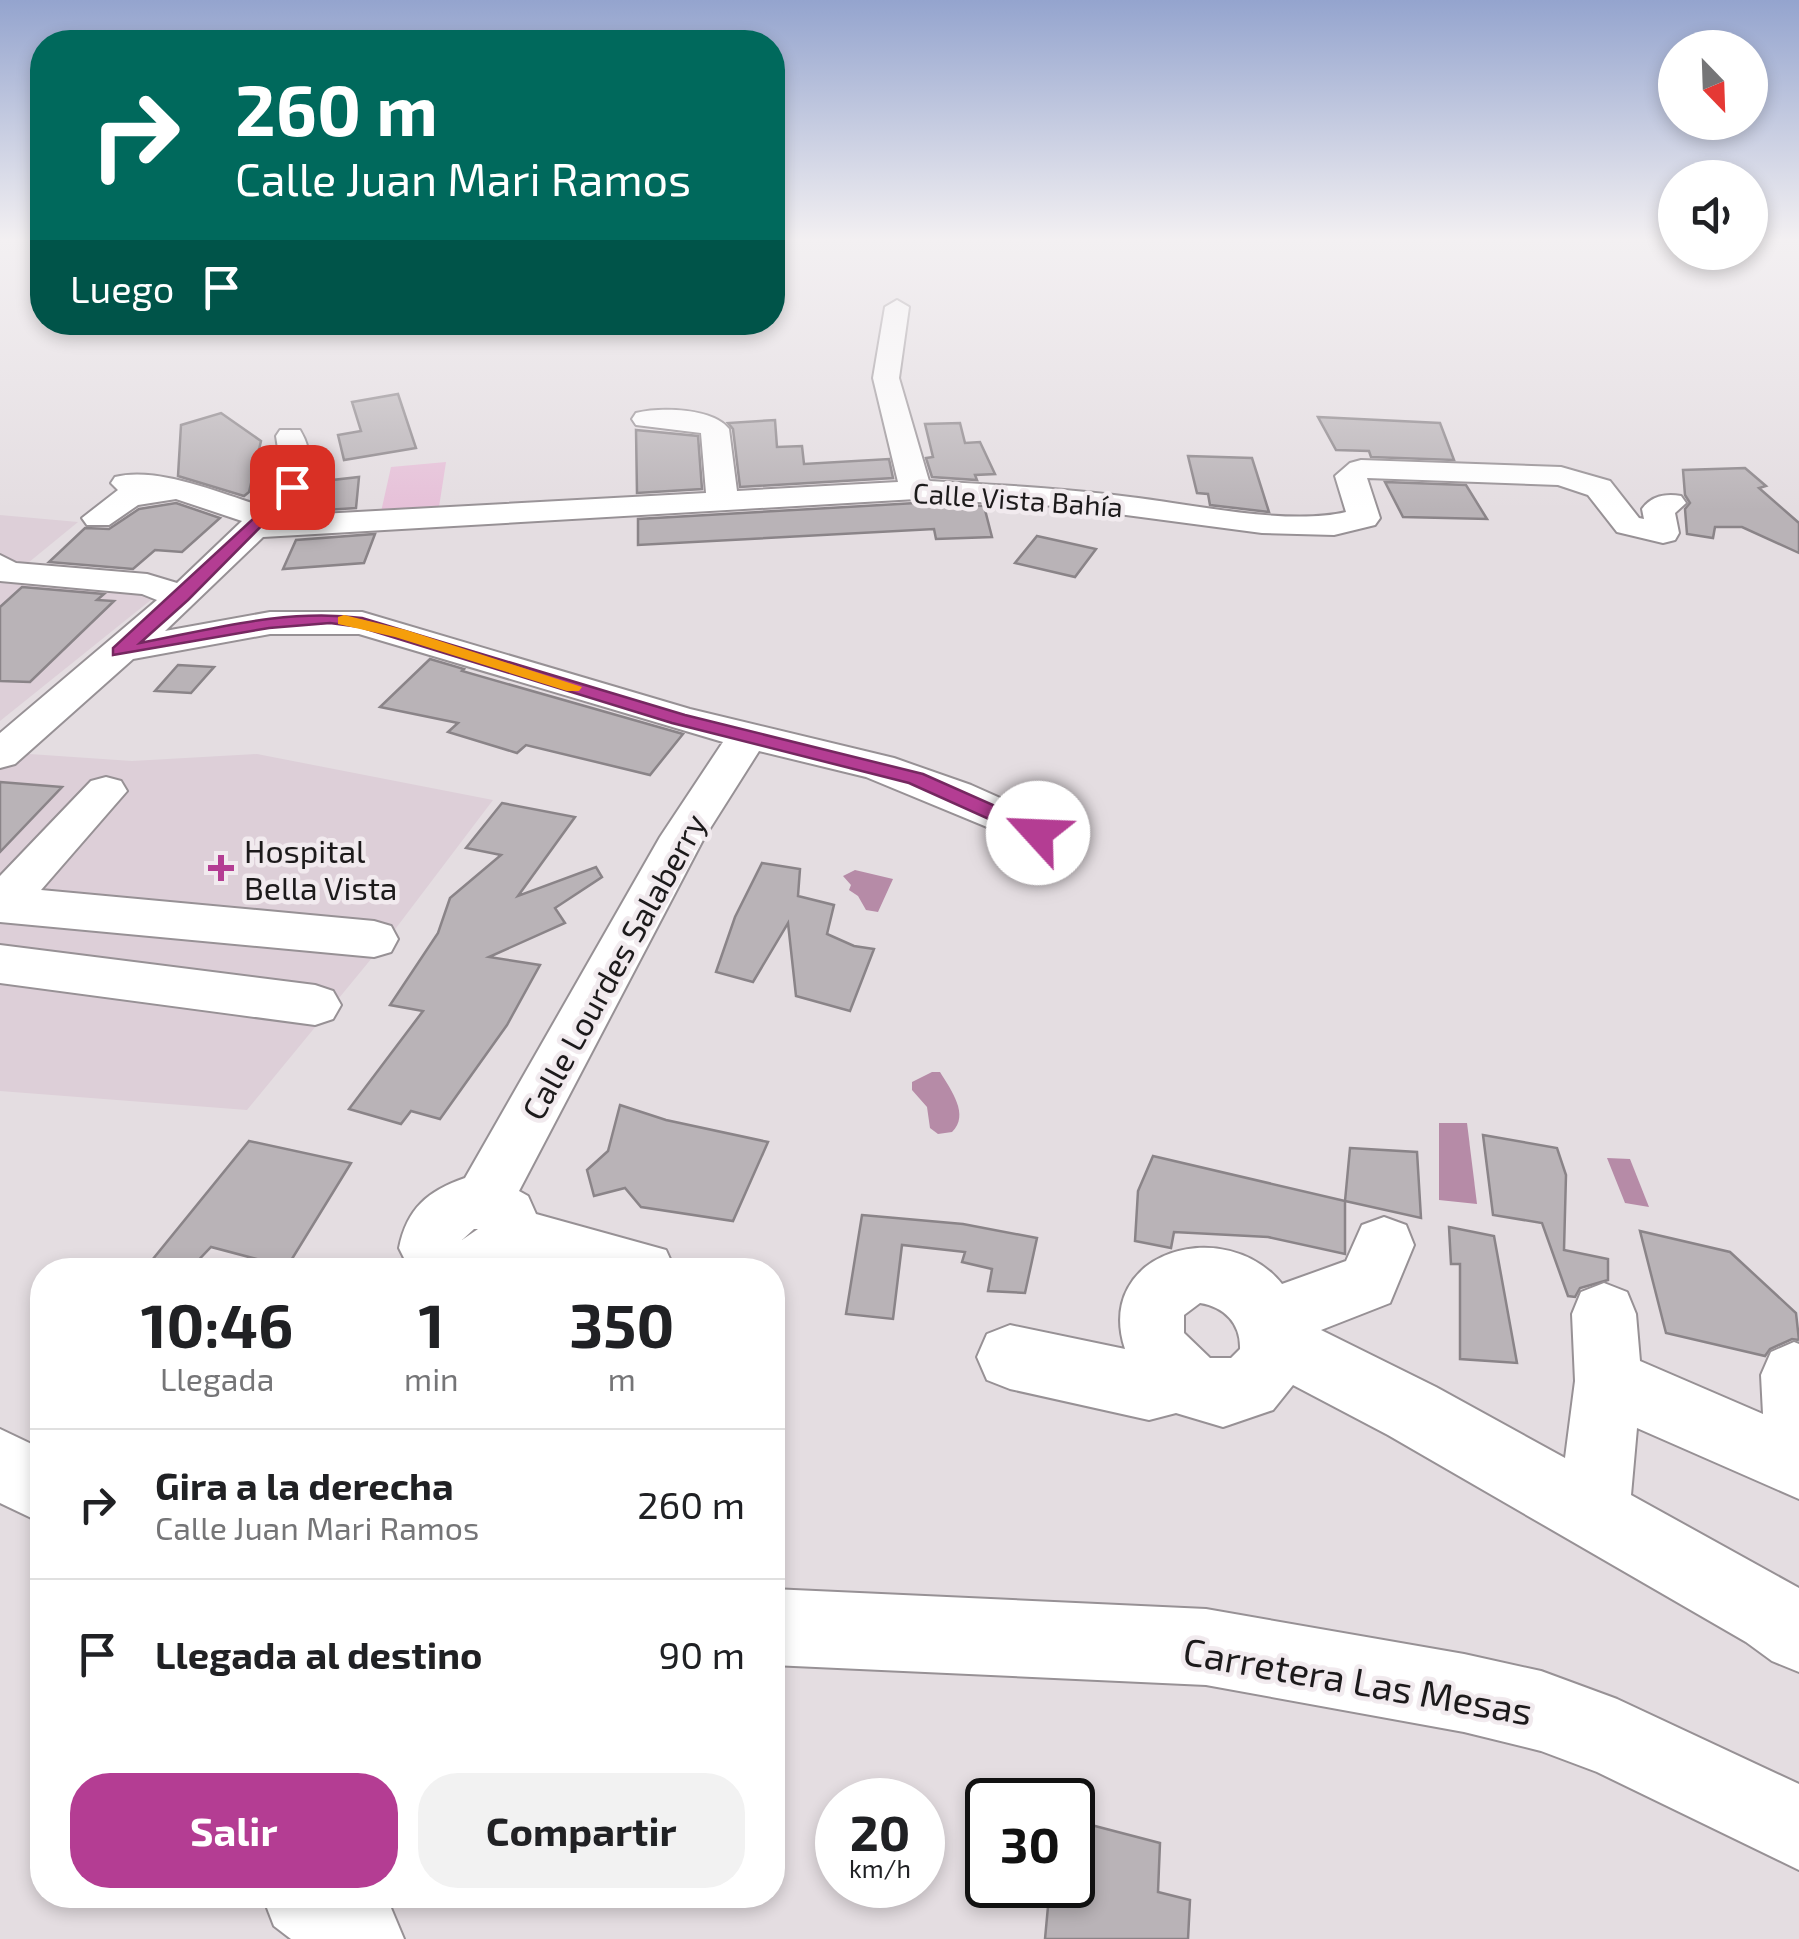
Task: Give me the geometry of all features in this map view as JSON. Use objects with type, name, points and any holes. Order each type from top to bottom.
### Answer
[{"type":"street","points":[[894,328],[886,378],[916,490]]},
{"type":"street","points":[[646,419],[700,422],[715,429],[722,500]]},
{"type":"street","points":[[0,755],[182,597],[292,487],[296,472],[290,436]]},
{"type":"street","name":"Calle Vista Bahía","points":[[258,522],[916,490],[1058,497],[1262,523],[1334,525],[1364,518],[1350,476],[1361,468],[1562,476],[1599,488],[1628,525],[1664,533],[1658,509],[1670,503]]},
{"type":"street","points":[[126,483],[178,490],[258,522]]},
{"type":"street","points":[[98,518],[129,497],[178,490]]},
{"type":"street","points":[[0,565],[6,572],[147,584],[182,597]]},
{"type":"street","points":[[119,652],[269,623],[330,618],[400,633],[679,719],[916,779],[1038,833]]},
{"type":"street","name":"Calle Lourdes Salaberry","points":[[610,1258],[496,1217],[682,837],[748,735]]},
{"type":"street","points":[[0,903],[106,791]]},
{"type":"street","points":[[0,903],[374,939]]},
{"type":"street","points":[[0,964],[315,1004]]},
{"type":"street","points":[[1272,1330],[1368,1282],[1384,1244]]},
{"type":"street","points":[[1190,1275],[1221,1277],[1241,1286],[1258,1302],[1272,1330],[1272,1361],[1261,1378],[1244,1389],[1224,1393],[1201,1389],[1180,1379],[1163,1362],[1152,1342],[1149,1321],[1153,1302],[1164,1287],[1190,1275]]},
{"type":"street","points":[[1593,1513],[1608,1381],[1604,1314]]},
{"type":"street","points":[[1272,1330],[1773,1615],[1799,1634]]},
{"type":"street","points":[[1010,1357],[1149,1387],[1180,1379]]},
{"type":"street","points":[[1608,1381],[1799,1464]]},
{"type":"street","points":[[0,1464],[30,1481]]},
{"type":"street","name":"Carretera Las Mesas","points":[[785,1628],[1206,1647],[1464,1693],[1541,1711],[1617,1740],[1799,1828]]},
{"type":"street","points":[[321,1908],[360,1939]]},
{"type":"shaded area","points":[[446,462],[439,507],[381,512],[391,467]]},
{"type":"shaded area","points":[[0,515],[78,522],[23,567],[167,587],[0,721]]},
{"type":"shaded area","name":"Hospital Bella Vista","points":[[0,752],[132,761],[257,754],[493,800],[390,936],[247,1110],[0,1091]]},
{"type":"shaded area","points":[[855,870],[893,879],[878,912],[866,910],[849,890],[851,885],[843,876]]},
{"type":"shaded area","points":[[940,1072],[957,1102],[959,1118],[952,1132],[938,1134],[930,1128],[927,1107],[912,1090],[912,1082]]},
{"type":"shaded area","points":[[1439,1123],[1467,1123],[1477,1204],[1439,1200]]},
{"type":"shaded area","points":[[1607,1158],[1630,1159],[1649,1207],[1625,1203]]},
{"type":"building","points":[[398,394],[416,448],[344,460],[338,435],[361,431],[352,402]]},
{"type":"building","points":[[221,413],[261,441],[249,492],[244,496],[178,476],[181,425]]},
{"type":"building","points":[[1318,417],[1440,423],[1454,460],[1371,457],[1369,451],[1336,450]]},
{"type":"building","points":[[775,420],[777,447],[802,446],[804,464],[889,459],[893,478],[740,487],[733,429],[728,423]]},
{"type":"building","points":[[960,423],[965,443],[980,442],[995,474],[975,475],[977,480],[932,477],[926,458],[933,457],[925,424]]},
{"type":"building","points":[[636,430],[698,436],[702,489],[637,493]]},
{"type":"building","points":[[1188,456],[1252,458],[1269,512],[1210,505],[1208,494],[1197,493]]},
{"type":"building","points":[[1745,468],[1766,486],[1759,488],[1799,523],[1799,553],[1742,527],[1715,527],[1713,538],[1687,534],[1685,509],[1690,503],[1685,495],[1683,470]]},
{"type":"building","points":[[359,477],[356,508],[310,511],[315,482]]},
{"type":"building","points":[[1385,482],[1466,485],[1487,519],[1403,517]]},
{"type":"building","points":[[176,503],[220,518],[182,552],[155,550],[133,569],[49,562],[85,528],[109,529],[139,509]]},
{"type":"building","points":[[916,503],[984,506],[992,537],[936,539],[934,529],[638,545],[638,519]]},
{"type":"building","points":[[375,534],[364,563],[283,569],[296,540]]},
{"type":"building","points":[[1037,536],[1096,549],[1075,577],[1015,563]]},
{"type":"building","points":[[22,587],[104,594],[97,600],[114,601],[30,682],[0,681],[0,607]]},
{"type":"building","points":[[430,659],[683,734],[650,775],[526,745],[517,753],[448,732],[458,723],[380,707]]},
{"type":"building","points":[[178,665],[214,667],[191,693],[155,691]]},
{"type":"building","points":[[0,782],[62,787],[0,852]]},
{"type":"building","points":[[502,803],[575,817],[518,896],[596,867],[602,877],[555,908],[565,923],[489,957],[540,965],[507,1025],[440,1119],[411,1111],[401,1124],[349,1109],[423,1011],[390,1005],[438,933],[450,898],[501,855],[466,848]]},
{"type":"building","points":[[762,863],[800,869],[798,896],[834,905],[827,934],[854,946],[874,949],[850,1011],[796,996],[788,923],[753,982],[716,972],[735,917]]},
{"type":"building","points":[[620,1105],[666,1120],[768,1142],[733,1221],[641,1207],[625,1188],[594,1196],[587,1170],[608,1151]]},
{"type":"building","points":[[1483,1135],[1557,1148],[1566,1175],[1564,1250],[1608,1259],[1608,1280],[1580,1288],[1575,1297],[1568,1296],[1542,1223],[1493,1215]]},
{"type":"building","points":[[249,1141],[351,1163],[293,1258],[253,1258],[211,1247],[200,1258],[154,1258]]},
{"type":"building","points":[[1350,1148],[1417,1152],[1421,1218],[1345,1201]]},
{"type":"building","points":[[1153,1156],[1345,1201],[1345,1254],[1268,1237],[1174,1232],[1171,1248],[1135,1241],[1138,1191]]},
{"type":"building","points":[[862,1215],[963,1224],[1037,1238],[1025,1293],[988,1291],[992,1269],[962,1262],[965,1252],[902,1245],[893,1319],[846,1314]]},
{"type":"building","points":[[1449,1227],[1494,1236],[1517,1363],[1460,1359],[1460,1264],[1451,1264]]},
{"type":"building","points":[[1640,1231],[1730,1252],[1796,1313],[1799,1340],[1792,1339],[1770,1349],[1765,1356],[1666,1333]]},
{"type":"building","points":[[1095,1826],[1160,1843],[1158,1892],[1190,1900],[1188,1939],[1045,1939],[1048,1908],[1095,1908]]},
{"type":"slow traffic","points":[[344,620],[400,633],[573,687]]},
{"type":"place","name":"Hospital Bella Vista","points":[[221,868]]},
{"type":"route","points":[[292,487],[182,597],[119,652],[269,623],[330,618],[362,623],[679,719],[916,779],[1038,833]]}]
